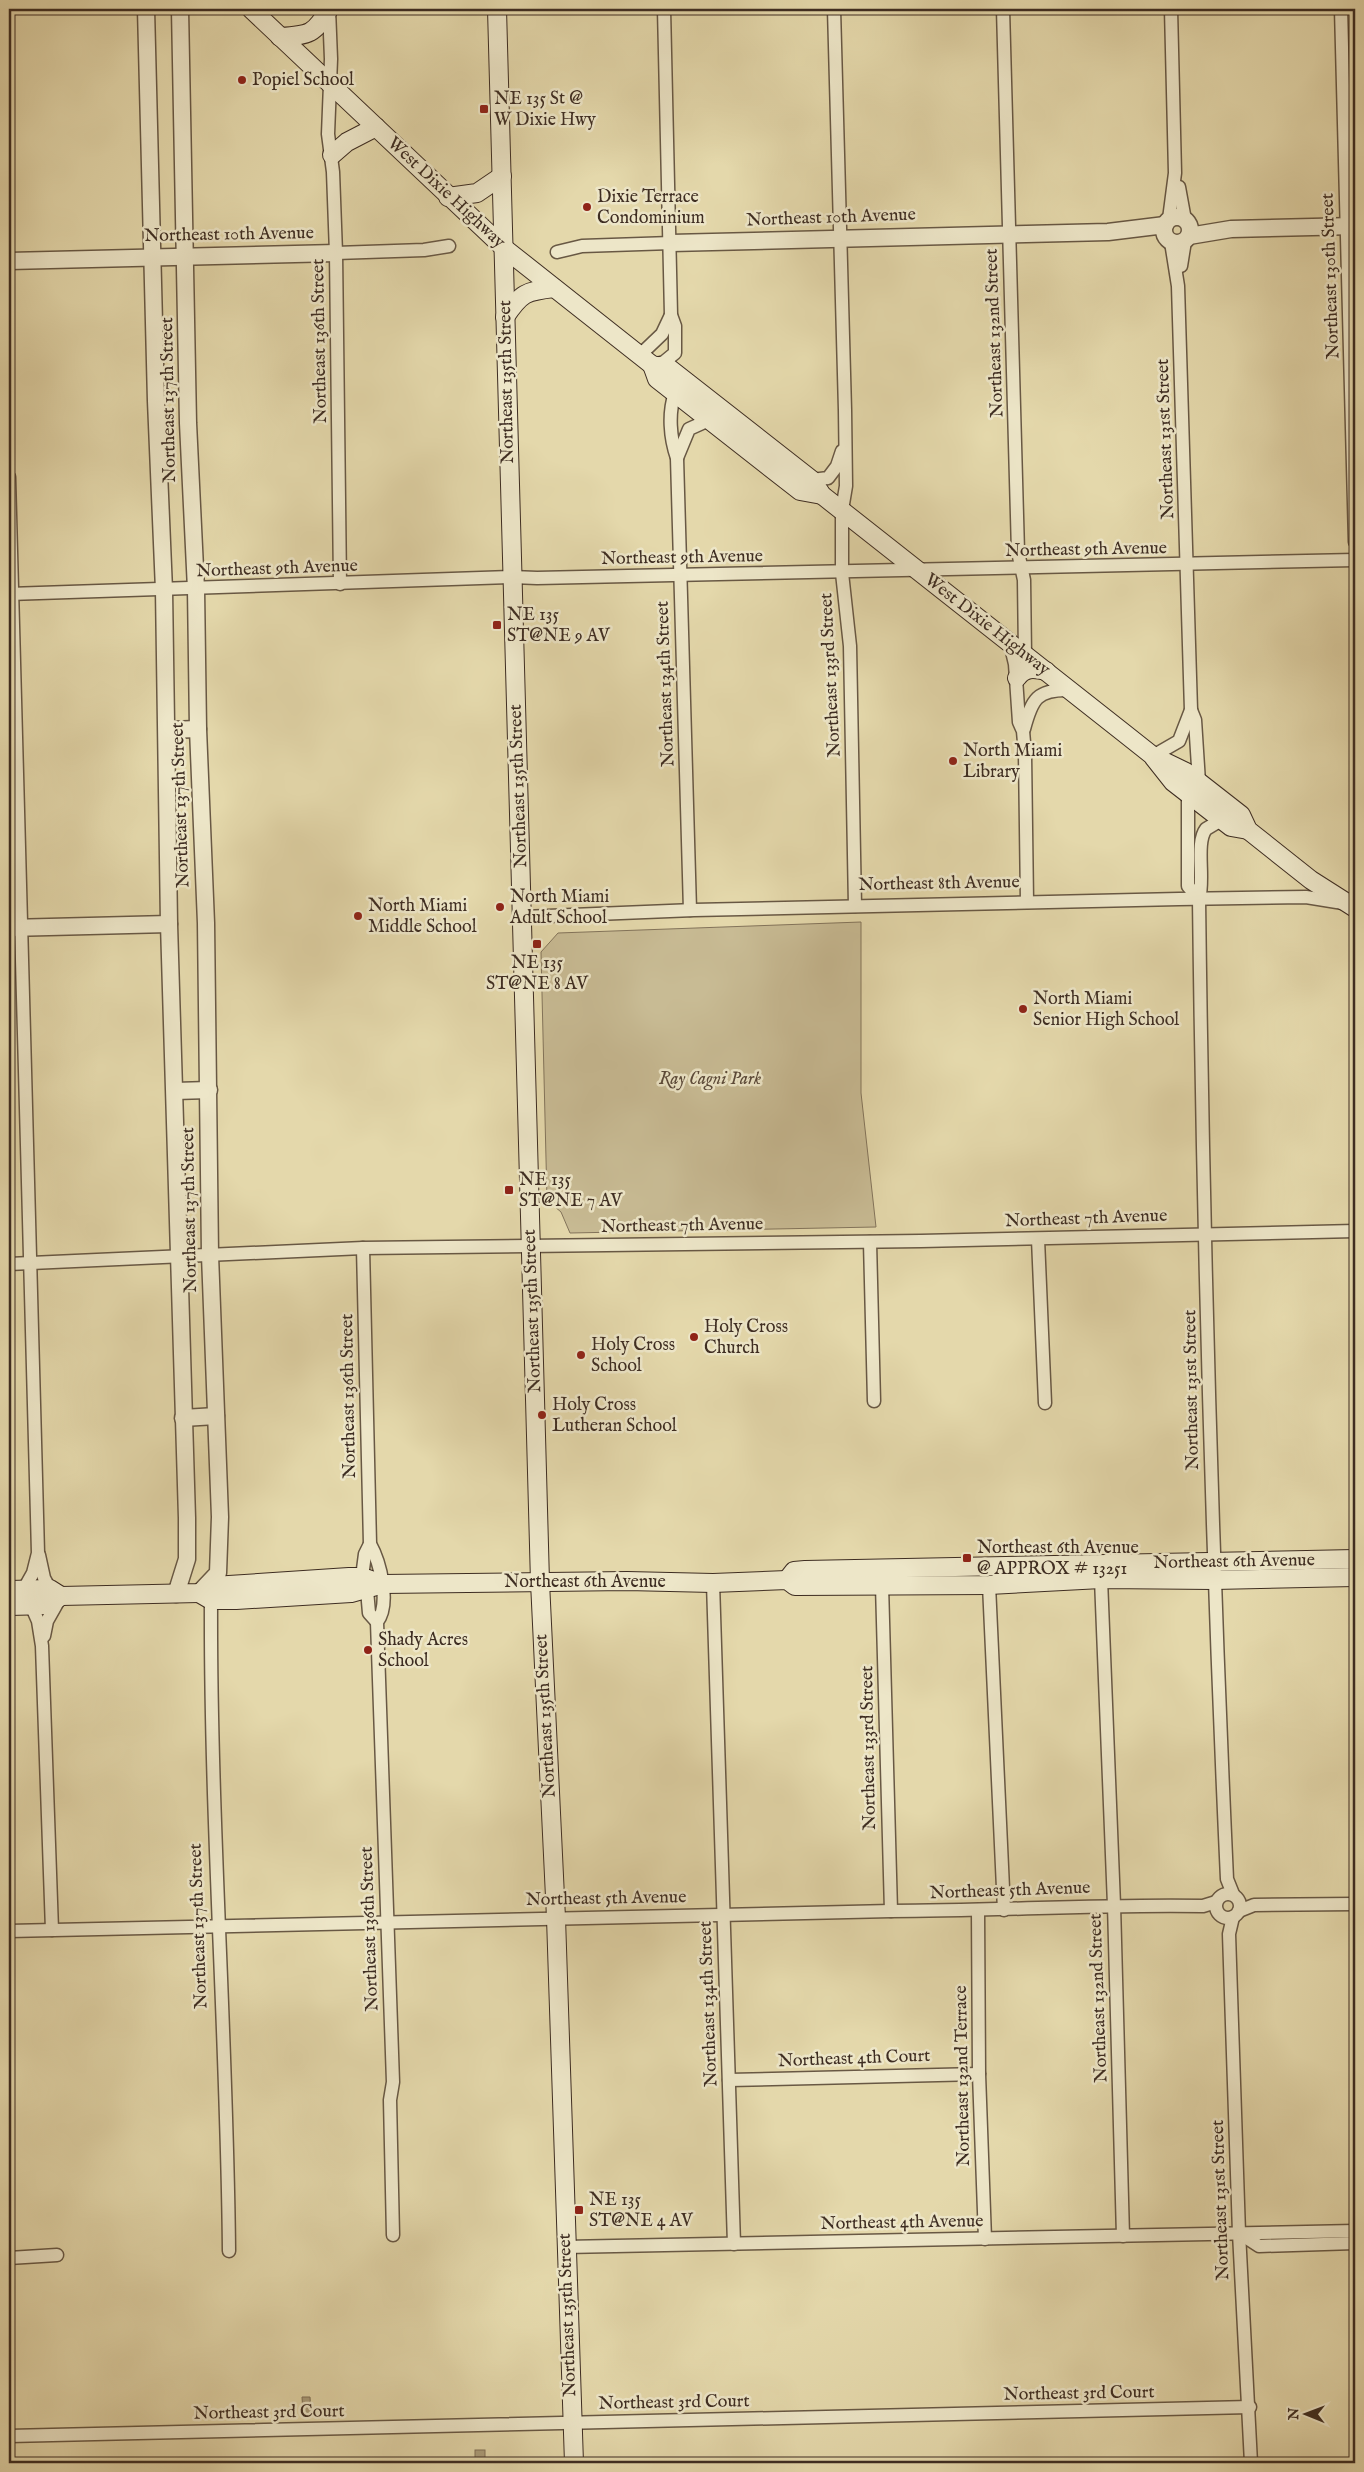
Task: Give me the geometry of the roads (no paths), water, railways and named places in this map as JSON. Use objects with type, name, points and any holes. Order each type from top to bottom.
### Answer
[{"type":"main road","name":"West Dixie Highway","points":[[251,9],[504,248],[646,360],[669,368],[812,480],[822,495],[1153,756],[1172,782],[1193,788],[1242,815],[1248,830]]},
{"type":"main road","points":[[280,37],[310,33],[318,27],[329,9]]},
{"type":"main road","name":"Northeast 135th Street","points":[[497,9],[540,1582],[556,1918],[565,2247],[574,2463]]},
{"type":"main road","points":[[332,155],[346,142],[376,127]]},
{"type":"main road","points":[[448,197],[477,193],[502,176]]},
{"type":"main road","points":[[505,317],[524,293],[554,288]]},
{"type":"main road","name":"West Dixie Highway","points":[[646,360],[657,379],[800,491],[822,495]]},
{"type":"main road","points":[[1017,678],[1024,670],[1035,668],[1046,671]]},
{"type":"main road","name":"West Dixie Highway","points":[[1193,788],[1221,820],[1231,827],[1248,830],[1311,880],[1354,906]]},
{"type":"main road","name":"Northeast 6th Avenue","points":[[9,1606],[21,1595],[49,1605],[56,1592],[176,1594],[205,1597],[213,1586],[540,1582],[713,1583],[786,1580],[795,1586],[989,1585],[1214,1571],[1355,1558]]},
{"type":"main road","points":[[882,1585],[888,1578],[910,1568]]},
{"type":"main road","name":"Northeast 6th Avenue","points":[[786,1580],[796,1571],[910,1568],[1214,1571],[1355,1576]]},
{"type":"street","name":"Northeast 137th Street","points":[[146,9],[152,257],[168,730],[169,924],[187,1559],[176,1594]]},
{"type":"street","name":"Northeast 137th Street","points":[[180,9],[188,423],[196,589],[198,729],[206,923],[210,1256],[220,1517],[218,1573],[205,1597],[220,1927],[229,2251]]},
{"type":"street","name":"Northeast 136th Street","points":[[329,9],[331,59],[328,134],[332,155],[336,253],[340,584]]},
{"type":"street","points":[[664,9],[672,315],[675,326],[675,353],[664,362],[646,360],[672,315]]},
{"type":"street","name":"Northeast 133rd Street","points":[[834,9],[846,442],[846,486],[842,510],[842,573],[850,646],[856,839],[855,906]]},
{"type":"street","name":"Northeast 132nd Street","points":[[1003,9],[1018,552],[1022,568],[1026,655]]},
{"type":"street","name":"Northeast 131st Street","points":[[1171,9],[1175,173],[1172,212],[1177,230],[1191,710],[1195,720],[1188,886],[1199,899]]},
{"type":"street","name":"Northeast 130th Street","points":[[1341,9],[1351,226],[1355,542]]},
{"type":"street","name":"Northeast 10th Avenue","points":[[557,252],[582,246],[670,243],[1351,226]]},
{"type":"street","name":"Northeast 10th Avenue","points":[[9,261],[336,253],[424,250],[449,246]]},
{"type":"street","name":"Northeast 134th Street","points":[[675,393],[670,414],[673,447],[677,458]]},
{"type":"street","name":"Northeast 134th Street","points":[[690,910],[677,458],[689,429],[709,420]]},
{"type":"street","name":"Northeast 133rd Street","points":[[812,480],[828,478],[837,466],[846,442]]},
{"type":"street","points":[[9,477],[15,928],[29,1263],[38,1553],[44,1578],[56,1592],[42,1646]]},
{"type":"street","name":"Northeast 9th Avenue","points":[[10,594],[512,577],[842,573],[1355,560]]},
{"type":"street","points":[[1010,643],[1017,678],[1019,722],[1023,731]]},
{"type":"street","points":[[1026,902],[1027,832],[1023,731],[1028,710],[1037,697],[1050,691],[1070,690]]},
{"type":"street","name":"Northeast 131st Street","points":[[1153,756],[1179,741],[1191,710]]},
{"type":"street","points":[[168,730],[198,729]]},
{"type":"street","name":"Northeast 131st Street","points":[[1221,820],[1210,825],[1203,835],[1203,887],[1199,899],[1201,1056],[1214,1571],[1239,2233],[1250,2407],[1251,2463]]},
{"type":"street","name":"Northeast 8th Avenue","points":[[523,917],[690,910],[1306,897],[1354,906]]},
{"type":"street","points":[[15,928],[169,924]]},
{"type":"street","points":[[175,1091],[209,1090]]},
{"type":"street","name":"Northeast 7th Avenue","points":[[9,1264],[363,1248],[870,1242],[1355,1231]]},
{"type":"street","points":[[1038,1239],[1045,1403]]},
{"type":"street","points":[[870,1242],[874,1401]]},
{"type":"street","name":"Northeast 136th Street","points":[[363,1248],[370,1544],[365,1554],[371,1584],[381,1617],[377,1622],[393,2082],[390,2100],[393,2235]]},
{"type":"street","points":[[184,1418],[216,1416]]},
{"type":"street","name":"Northeast 136th Street","points":[[370,1544],[377,1556],[371,1584]]},
{"type":"street","points":[[38,1553],[33,1573],[21,1595],[38,1621],[42,1646],[52,1930]]},
{"type":"street","name":"Northeast 132nd Street","points":[[1101,1579],[1114,1905],[1123,2236]]},
{"type":"street","name":"Northeast 134th Street","points":[[713,1583],[734,2244]]},
{"type":"street","name":"Northeast 133rd Street","points":[[882,1585],[890,1911]]},
{"type":"street","points":[[989,1585],[1004,1910]]},
{"type":"street","name":"Northeast 5th Avenue","points":[[9,1931],[220,1927],[387,1921],[978,1911],[1114,1905],[1355,1904]]},
{"type":"street","name":"Northeast 132nd Terrace","points":[[978,1911],[979,2074],[985,2239]]},
{"type":"street","name":"Northeast 4th Court","points":[[729,2080],[979,2074]]},
{"type":"street","name":"Northeast 4th Avenue","points":[[565,2247],[1355,2231]]},
{"type":"street","points":[[1239,2233],[1259,2246],[1355,2243]]},
{"type":"street","points":[[9,2258],[57,2255]]},
{"type":"street","name":"Northeast 3rd Court","points":[[9,2436],[1250,2407]]},
{"type":"place","name":"Popiel School","points":[[242,80]]},
{"type":"place","name":"NE 135 St @ W Dixie Hwy","points":[[484,109]]},
{"type":"place","name":"Dixie Terrace Condominium","points":[[587,207]]},
{"type":"place","name":"NE 135 ST@NE 9 AV","points":[[497,625]]},
{"type":"place","name":"North Miami Library","points":[[953,761]]},
{"type":"place","name":"North Miami Adult School","points":[[500,907]]},
{"type":"place","name":"North Miami Middle School","points":[[358,916]]},
{"type":"place","name":"NE 135 ST@NE 8 AV","points":[[537,944]]},
{"type":"place","name":"North Miami Senior High School","points":[[1023,1009]]},
{"type":"place","name":"NE 135 ST@NE 7 AV","points":[[509,1190]]},
{"type":"place","name":"Holy Cross Church","points":[[694,1337]]},
{"type":"place","name":"Holy Cross School","points":[[581,1355]]},
{"type":"place","name":"Holy Cross Lutheran School","points":[[542,1415]]},
{"type":"place","name":"Northeast 6th Avenue @ APPROX # 13251","points":[[967,1558]]},
{"type":"place","name":"Shady Acres School","points":[[368,1650]]},
{"type":"place","name":"NE 135 ST@NE 4 AV","points":[[579,2210]]},
{"type":"park label","name":"Ray Cagni Park","points":[[710,1079]]}]
